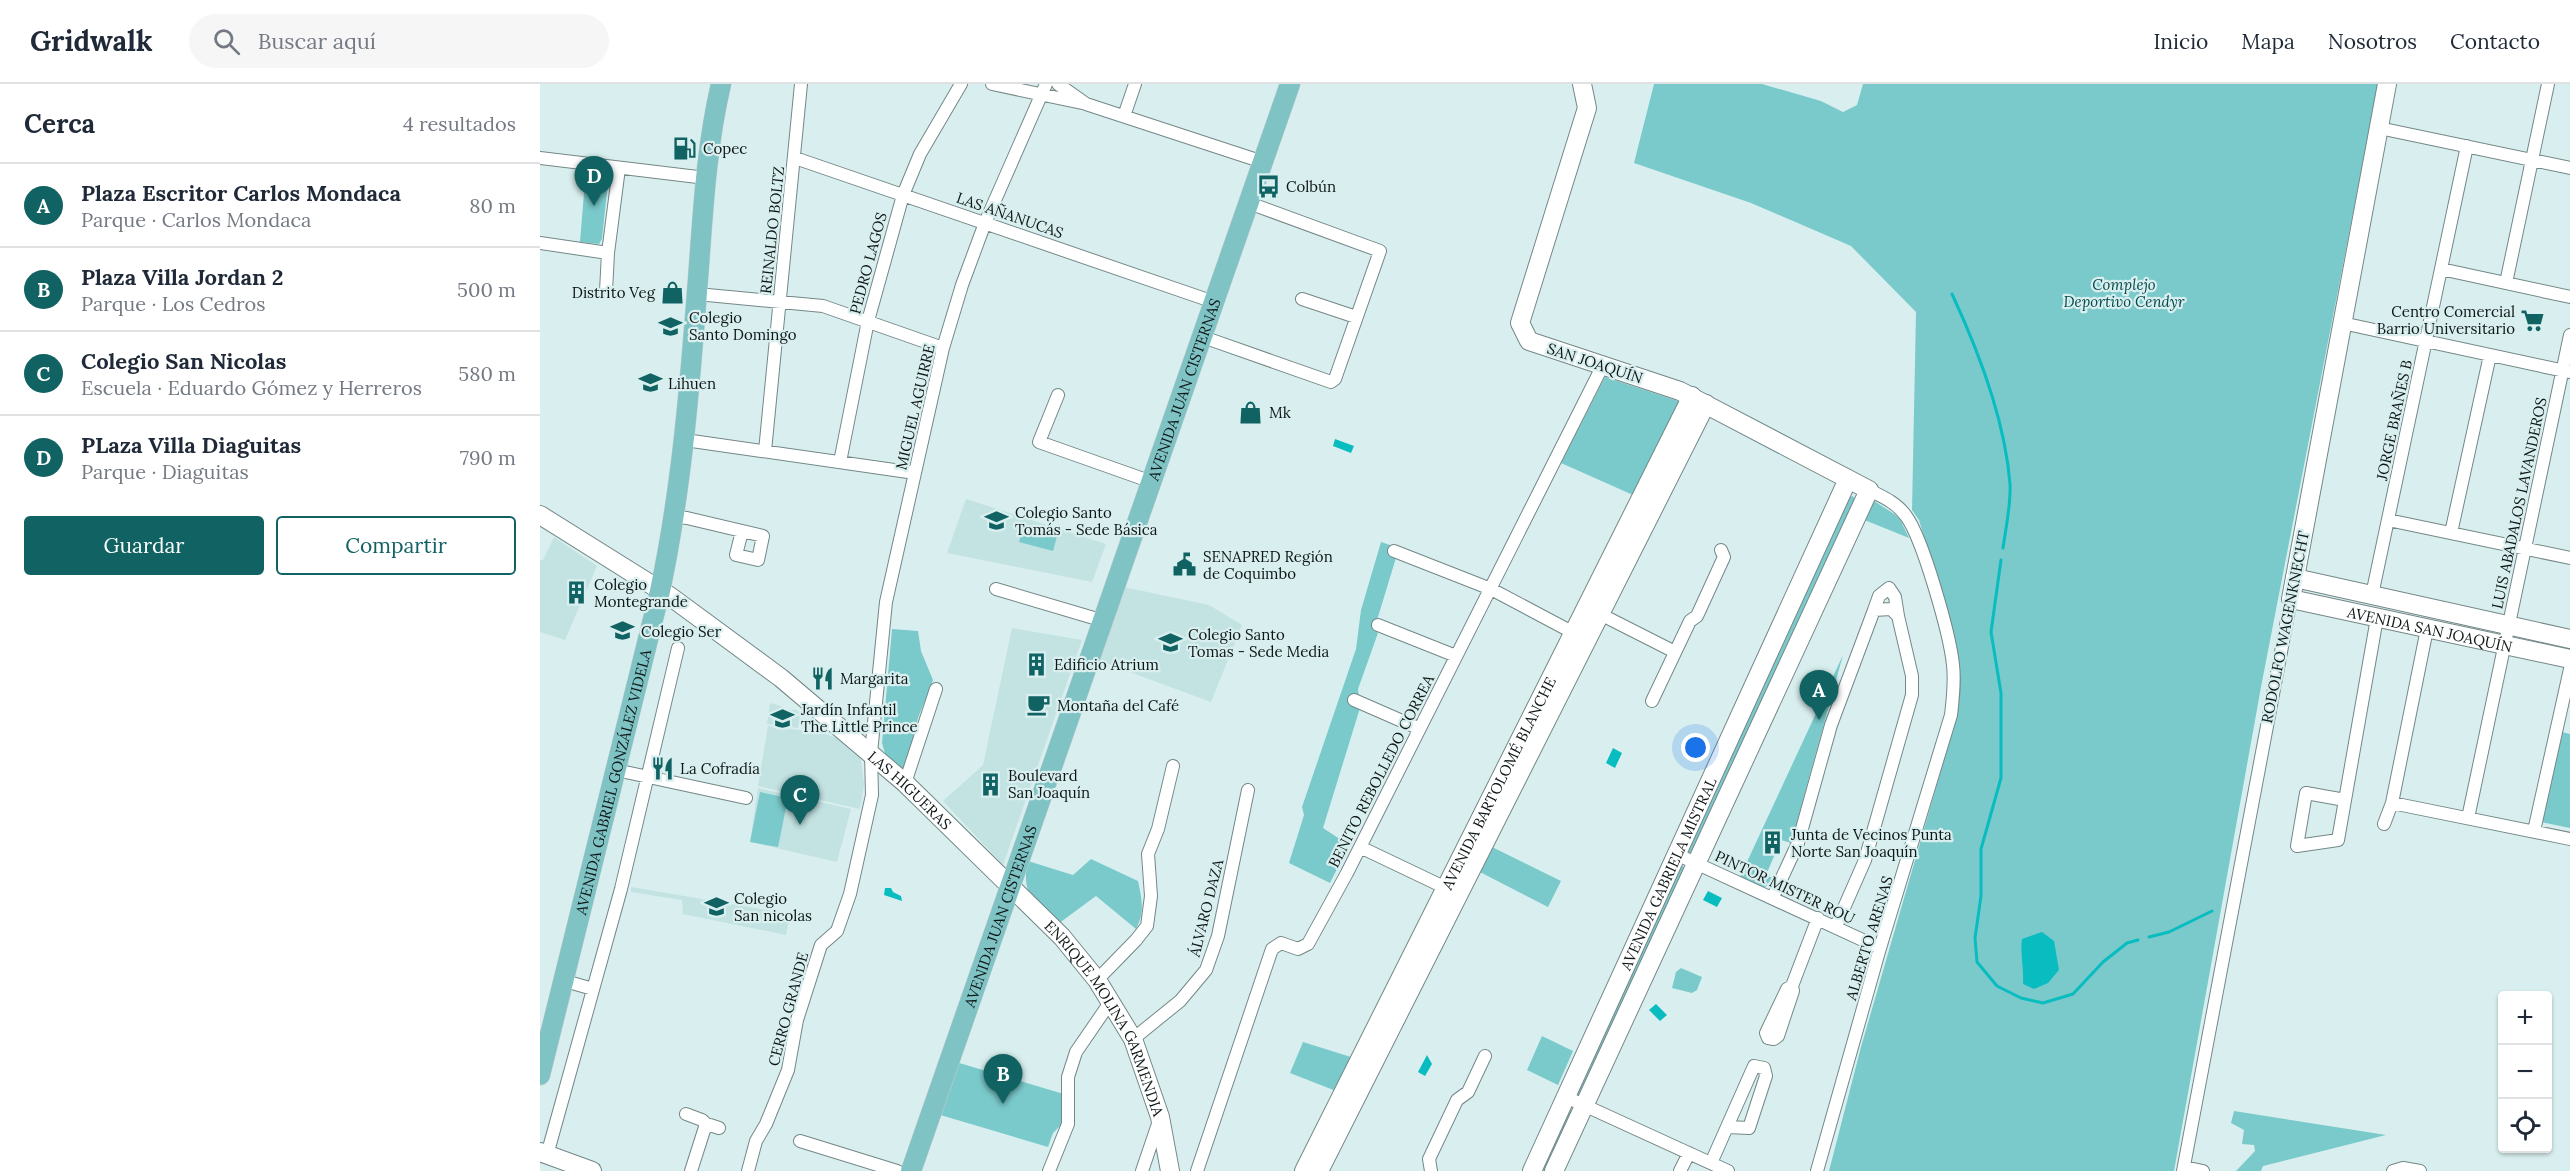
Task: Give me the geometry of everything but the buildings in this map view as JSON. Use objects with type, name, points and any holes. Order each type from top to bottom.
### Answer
[{"type":"main road","name":"AVENIDA GABRIEL GONZÁLEZ VIDELA","points":[[540,1075],[565,981],[676,517],[686,440],[706,178],[721,84]]},
{"type":"main road","name":"AVENIDA JUAN CISTERNAS","points":[[911,1171],[1290,84]]},
{"type":"main road","name":"SAN JOAQUÍN","points":[[1582,84],[1587,108],[1520,323],[1529,341],[1699,400],[1869,490]]},
{"type":"main road","name":"RODOLFO WAGENKNECHT","points":[[2290,599],[2387,84]]},
{"type":"main road","name":"AVENIDA BARTOLOMÉ BLANCHE","points":[[1304,1171],[1350,1093],[1600,614],[1699,400]]},
{"type":"main road","name":"AVENIDA BARTOLOMÉ BLANCHE","points":[[1319,1171],[1350,1093],[1446,888],[1572,632],[1699,400]]},
{"type":"main road","name":"AVENIDA GABRIELA MISTRAL","points":[[1532,1171],[1848,479]]},
{"type":"main road","name":"AVENIDA GABRIELA MISTRAL","points":[[1554,1171],[1869,490]]},
{"type":"main road","name":"LAS HIGUERAS","points":[[540,515],[660,591],[781,678],[905,783],[1010,883]]},
{"type":"main road","name":"AVENIDA SAN JOAQUÍN","points":[[2295,578],[2570,639]]},
{"type":"main road","name":"AVENIDA SAN JOAQUÍN","points":[[2290,599],[2570,659]]},
{"type":"main road","name":"ENRIQUE MOLINA GARMENDIA","points":[[1010,883],[1062,936],[1111,1001],[1133,1039],[1160,1117],[1170,1171]]},
{"type":"main road","points":[[544,1154],[592,1171]]},
{"type":"street","name":"REINALDO BOLTZ","points":[[765,451],[801,84]]},
{"type":"street","name":"PEDRO LAGOS","points":[[840,462],[868,321],[903,195],[920,154],[961,84]]},
{"type":"street","points":[[992,84],[1044,89],[1263,162]]},
{"type":"street","points":[[1058,84],[1086,104]]},
{"type":"street","points":[[1124,116],[1135,84]]},
{"type":"street","points":[[2506,283],[2548,84]]},
{"type":"street","name":"MIGUEL AGUIRRE","points":[[871,753],[886,602],[943,348],[962,285],[985,223],[1044,89]]},
{"type":"street","points":[[2379,128],[2570,168]]},
{"type":"street","name":"JORGE BRAÑES B","points":[[2372,595],[2467,146]]},
{"type":"street","points":[[540,158],[706,178]]},
{"type":"street","name":"LAS AÑANUCAS","points":[[795,158],[1214,302]]},
{"type":"street","points":[[606,291],[608,253],[619,168]]},
{"type":"street","points":[[1203,337],[1331,382],[1335,379],[1380,251],[1249,203]]},
{"type":"street","points":[[540,243],[608,253]]},
{"type":"street","points":[[2441,269],[2570,297]]},
{"type":"street","points":[[697,294],[822,306],[943,348]]},
{"type":"street","points":[[1302,298],[1356,317]]},
{"type":"street","points":[[2342,323],[2566,372]]},
{"type":"street","name":"LUIS ABADALOS LAVANDEROS","points":[[2468,818],[2525,548],[2566,372],[2570,335]]},
{"type":"street","points":[[2451,533],[2490,356]]},
{"type":"street","name":"BENITO REBOLLEDO CORREA","points":[[1197,1171],[1272,949],[1275,944],[1281,943],[1298,949],[1308,944],[1360,847],[1603,365]]},
{"type":"street","points":[[1058,395],[1039,442],[1152,482]]},
{"type":"street","points":[[686,440],[915,473]]},
{"type":"street","name":"ALBERTO ARENAS","points":[[1817,1171],[1951,716],[1954,687],[1949,647],[1914,527],[1896,504],[1869,490]]},
{"type":"street","points":[[676,517],[742,531]]},
{"type":"street","points":[[2388,520],[2570,558]]},
{"type":"street","points":[[1652,701],[1690,621],[1697,616],[1724,557],[1721,550]]},
{"type":"street","points":[[1394,551],[1491,589],[1572,632]]},
{"type":"street","points":[[1773,897],[1798,843],[1831,725],[1874,610],[1883,590],[1888,588],[1895,597],[1912,676],[1912,695],[1864,860],[1836,926]]},
{"type":"street","points":[[996,589],[1104,621]]},
{"type":"street","name":"RODOLFO WAGENKNECHT","points":[[2184,1169],[2290,599]]},
{"type":"street","points":[[1874,610],[1891,609],[1898,616]]},
{"type":"street","points":[[1600,614],[1675,652]]},
{"type":"street","points":[[2345,800],[2306,794],[2297,846],[2338,840],[2377,618]]},
{"type":"street","points":[[1378,625],[1456,656]]},
{"type":"street","points":[[2384,824],[2392,803],[2427,629]]},
{"type":"street","name":"AVENIDA GABRIEL GONZÁLEZ VIDELA","points":[[544,1154],[593,989],[678,648]]},
{"type":"street","points":[[2534,831],[2570,669]]},
{"type":"street","points":[[905,783],[936,689]]},
{"type":"street","points":[[1354,700],[1418,728]]},
{"type":"street","name":"CERRO GRANDE","points":[[748,1171],[756,1141],[766,1124],[788,1070],[797,1020],[821,945],[837,931],[846,911],[872,795],[871,753]]},
{"type":"street","points":[[1096,980],[1147,926],[1151,896],[1148,854],[1158,829],[1173,766]]},
{"type":"street","points":[[616,770],[746,798]]},
{"type":"street","name":"ÁLVARO DAZA","points":[[1133,1039],[1180,1001],[1206,970],[1218,936],[1248,790]]},
{"type":"street","points":[[2392,803],[2570,838]]},
{"type":"street","points":[[1360,847],[1446,888]]},
{"type":"street","name":"PINTOR MISTER ROU","points":[[1676,854],[1881,948]]},
{"type":"street","points":[[1792,986],[1818,918]]},
{"type":"street","points":[[565,981],[593,989]]},
{"type":"street","points":[[1049,1171],[1068,1125],[1068,1077],[1076,1052],[1111,1001]]},
{"type":"street","points":[[1431,1171],[1428,1159],[1457,1101],[1468,1092],[1485,1056]]},
{"type":"street","points":[[1711,1163],[1754,1066],[1764,1068],[1766,1076],[1749,1128],[1727,1127]]},
{"type":"street","points":[[1566,1097],[1728,1171]]},
{"type":"street","points":[[686,1114],[705,1121],[706,1128],[691,1171]]},
{"type":"street","points":[[1142,1171],[1160,1117]]},
{"type":"street","points":[[706,1128],[710,1125],[719,1128]]},
{"type":"street","points":[[800,1142],[897,1171]]},
{"type":"street","points":[[1680,1171],[1689,1153]]},
{"type":"street","points":[[2393,1171],[2403,1168],[2420,1171]]},
{"type":"street","points":[[2184,1169],[2203,1171]]},
{"type":"shaded area","points":[[1335,439],[1354,446],[1351,453],[1333,446]]},
{"type":"shaded area","name":"Colegio Santo Tomás - Sede Básica","points":[[966,499],[1106,544],[1092,582],[947,553]]},
{"type":"shaded area","name":"Colegio Montegrande","points":[[554,537],[597,566],[565,640],[540,632],[540,560],[543,560]]},
{"type":"shaded area","name":"Colegio Santo Tomas - Sede Media","points":[[1124,587],[1209,605],[1242,625],[1211,702],[1100,661]]},
{"type":"shaded area","points":[[1012,628],[1082,640],[1003,865],[943,801],[983,765]]},
{"type":"shaded area","points":[[770,703],[785,709],[797,710],[800,714],[798,728],[767,724]]},
{"type":"shaded area","points":[[768,726],[821,733],[847,741],[860,752],[864,785],[860,809],[758,786]]},
{"type":"shaded area","points":[[1613,748],[1622,753],[1615,768],[1606,763]]},
{"type":"shaded area","name":"Colegio San nicolas","points":[[758,788],[851,809],[837,862],[750,842]]},
{"type":"shaded area","name":"Colegio San nicolas","points":[[631,887],[790,914],[786,935],[683,914],[682,900],[631,892]]},
{"type":"shaded area","points":[[885,888],[891,888],[893,892],[901,896],[902,901],[884,895]]},
{"type":"shaded area","points":[[1708,891],[1722,898],[1717,907],[1703,900]]},
{"type":"shaded area","points":[[2042,932],[2054,941],[2059,970],[2048,983],[2034,989],[2023,984],[2022,939]]},
{"type":"shaded area","points":[[1656,1004],[1667,1015],[1660,1021],[1649,1010]]},
{"type":"shaded area","points":[[1427,1055],[1432,1064],[1425,1076],[1418,1072]]},
{"type":"green space","name":"Complejo Deportivo Cendyr","points":[[1654,84],[1762,84],[1821,101],[1843,112],[1857,105],[1863,84],[2378,84],[2261,687],[2174,1171],[1829,1171],[1861,1047],[1957,715],[1958,653],[1919,520],[1912,510],[1916,312],[1851,246],[1751,203],[1634,163]]},
{"type":"green space","points":[[586,169],[609,173],[602,239],[599,244],[580,242]]},
{"type":"green space","points":[[1605,377],[1681,402],[1633,495],[1561,463]]},
{"type":"green space","points":[[1853,496],[1856,502],[1694,855],[1685,851],[1847,498]]},
{"type":"green space","points":[[1874,501],[1899,517],[1909,538],[1862,519]]},
{"type":"green space","points":[[1023,526],[1057,536],[1053,551],[1019,542]]},
{"type":"green space","points":[[1381,542],[1399,548],[1374,630],[1378,633],[1358,689],[1360,708],[1323,828],[1349,845],[1330,883],[1289,863],[1304,815],[1302,807],[1356,649],[1361,610]]},
{"type":"green space","points":[[892,629],[918,631],[921,651],[933,680],[918,718],[905,771],[886,757],[882,743]]},
{"type":"green space","points":[[1843,655],[1791,843],[1781,840],[1766,875],[1773,878],[1767,886],[1762,888],[1740,877]]},
{"type":"green space","points":[[2562,732],[2570,734],[2570,828],[2541,822]]},
{"type":"green space","points":[[760,792],[788,798],[778,847],[750,842]]},
{"type":"green space","points":[[1490,846],[1561,881],[1548,907],[1478,871]]},
{"type":"green space","points":[[1091,859],[1138,881],[1142,911],[1136,929],[1096,896],[1058,924],[1037,903],[1028,890],[1026,873],[1028,861],[1073,875]]},
{"type":"green space","points":[[1678,864],[1686,868],[1583,1097],[1573,1093]]},
{"type":"green space","points":[[1681,968],[1702,977],[1697,990],[1692,993],[1672,988],[1676,972]]},
{"type":"green space","points":[[1542,1036],[1573,1051],[1558,1085],[1527,1070]]},
{"type":"green space","points":[[1303,1042],[1351,1057],[1336,1091],[1290,1073]]},
{"type":"green space","points":[[956,1062],[1067,1095],[1067,1119],[1053,1133],[1048,1147],[937,1114]]},
{"type":"green space","points":[[1567,1109],[1576,1113],[1549,1171],[1538,1171]]},
{"type":"green space","points":[[2234,1111],[2386,1135],[2263,1166],[2261,1171],[2236,1171],[2255,1151],[2254,1145],[2242,1144],[2244,1130],[2231,1123]]},
{"type":"waterway","points":[[1952,294],[1981,362],[2003,435],[2010,484],[2003,548]]},
{"type":"waterway","points":[[2001,560],[1991,632],[2001,693],[2001,778],[1981,849],[1981,896],[1975,938],[1977,962],[1997,986],[2021,998],[2043,1003],[2073,994],[2103,962],[2127,943],[2138,940]]},
{"type":"waterway","points":[[2149,937],[2169,932],[2212,911]]},
{"type":"place","name":"Copec","points":[[685,148]]},
{"type":"place","name":"Colbún","points":[[1268,186]]},
{"type":"place","name":"PLaza Villa Diaguitas","points":[[594,206]]},
{"type":"place","name":"Distrito Veg","points":[[673,292]]},
{"type":"place","name":"Centro Comercial Barrio Universitario","points":[[2533,320]]},
{"type":"place","name":"Colegio Santo Domingo","points":[[671,326]]},
{"type":"place","name":"Lihuen","points":[[650,383]]},
{"type":"place","name":"Mk","points":[[1251,412]]},
{"type":"place","name":"Colegio Santo Tomás - Sede Básica","points":[[997,521]]},
{"type":"place","name":"SENAPRED Región de Coquimbo","points":[[1185,565]]},
{"type":"place","name":"Colegio Montegrande","points":[[576,593]]},
{"type":"place","name":"Colegio Ser","points":[[623,631]]},
{"type":"place","name":"Colegio Santo Tomas - Sede Media","points":[[1170,643]]},
{"type":"place","name":"Edificio Atrium","points":[[1036,664]]},
{"type":"place","name":"Margarita","points":[[822,678]]},
{"type":"place","name":"Montaña del Café","points":[[1039,705]]},
{"type":"place","name":"Jardín Infantil The Little Prince","points":[[783,718]]},
{"type":"place","name":"Plaza Escritor Carlos Mondaca","points":[[1819,720]]},
{"type":"place","name":"La Cofradía","points":[[662,768]]},
{"type":"place","name":"Boulevard San Joaquín","points":[[990,784]]},
{"type":"place","name":"Colegio San Nicolas","points":[[800,825]]},
{"type":"place","name":"Junta de Vecinos Punta Norte San Joaquín","points":[[1773,843]]},
{"type":"place","name":"Colegio San nicolas","points":[[716,907]]},
{"type":"place","name":"Plaza Villa Jordan 2","points":[[1003,1104]]}]
